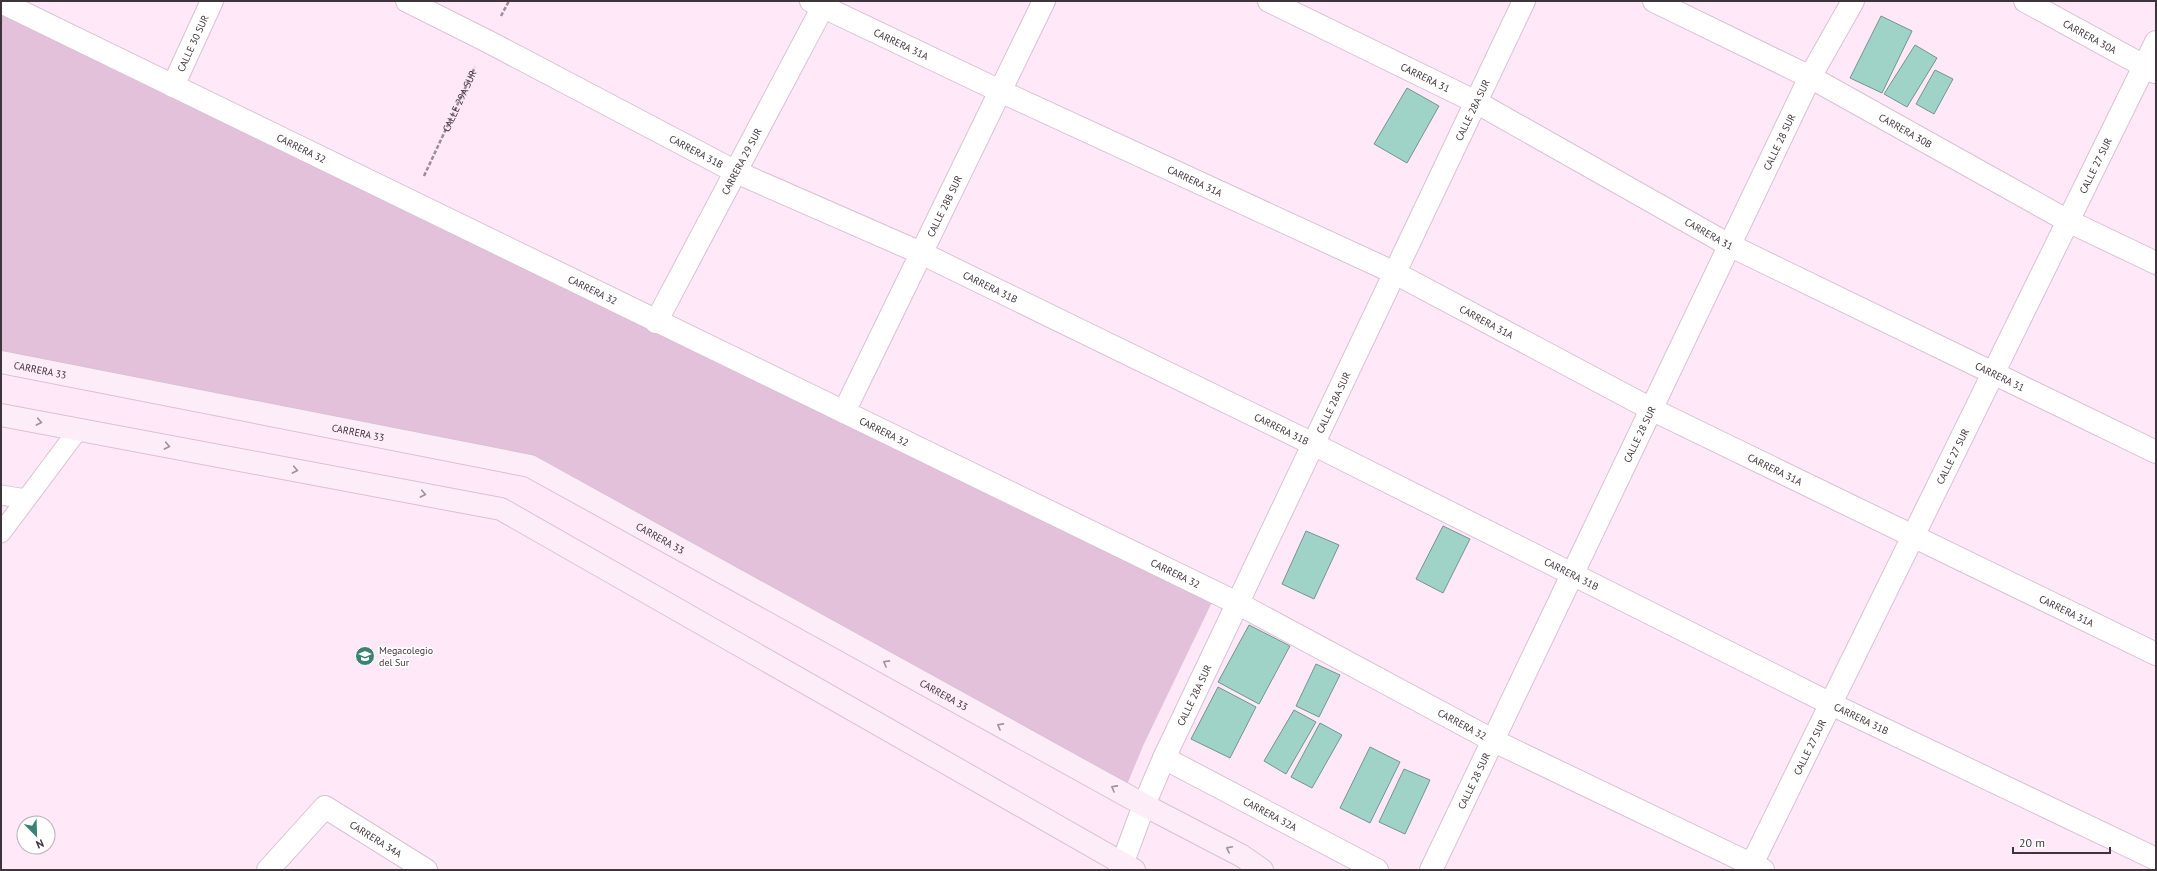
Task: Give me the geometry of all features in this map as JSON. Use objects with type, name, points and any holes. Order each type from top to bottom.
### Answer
[{"type":"main road","name":"CARRERA 33","points":[[1,362],[530,466],[1144,805],[1242,856],[1262,870]]},
{"type":"main road","points":[[1,415],[501,509],[1125,868]]},
{"type":"street","name":"CALLE 30 SUR","points":[[173,86],[212,1]]},
{"type":"street","name":"CARRERA 31B","points":[[407,1],[487,41],[736,172],[921,253],[1313,444],[1571,576],[1831,704],[2156,859]]},
{"type":"street","name":"CALLE 28B SUR","points":[[844,412],[1044,1]]},
{"type":"street","name":"CARRERA 31","points":[[1269,1],[1476,102],[1729,246],[2156,452]]},
{"type":"street","name":"CALLE 28A SUR","points":[[1144,805],[1164,758],[1237,603],[1524,1]]},
{"type":"street","name":"CARRERA 30B","points":[[1654,1],[1810,77],[2068,221],[2156,263]]},
{"type":"street","name":"CALLE 28 SUR","points":[[1431,870],[1810,77],[1853,1]]},
{"type":"street","name":"CARRERA 30A","points":[[2025,1],[2149,69]]},
{"type":"street","name":"CARRERA 32","points":[[1,2],[656,322],[1237,603],[1492,740],[1754,868]]},
{"type":"street","name":"CARRERA 31A","points":[[820,3],[1000,91],[1395,273],[1651,409],[2156,654]]},
{"type":"street","name":"CARRERA 29 SUR","points":[[656,322],[736,172],[820,3]]},
{"type":"street","name":"CALLE 27 SUR","points":[[1754,868],[1831,704],[2068,221],[2149,69],[2156,42]]},
{"type":"street","name":"CARRERA 32A","points":[[1164,758],[1377,870]]},
{"type":"street","points":[[1125,868],[1144,805]]},
{"type":"street","name":"CARRERA 34A","points":[[268,870],[325,807],[426,870]]},
{"type":"lane","points":[[1,532],[78,430]]},
{"type":"lane","points":[[1,496],[26,499]]},
{"type":"path","name":"CALLE 29A SUR","points":[[412,202],[487,41],[509,1]]},
{"type":"shaded area","points":[[1,6],[1215,596],[1143,746],[1124,792],[529,463],[1,360]]},
{"type":"building","points":[[1881,16],[1912,31],[1882,93],[1850,78]]},
{"type":"building","points":[[1915,45],[1937,58],[1907,107],[1884,94]]},
{"type":"building","points":[[1935,70],[1953,79],[1934,114],[1916,104]]},
{"type":"building","points":[[1407,88],[1439,106],[1407,163],[1374,144]]},
{"type":"building","points":[[1443,526],[1470,539],[1443,593],[1416,579]]},
{"type":"building","points":[[1306,531],[1339,545],[1314,599],[1282,584]]},
{"type":"building","points":[[1249,625],[1290,646],[1259,704],[1218,682]]},
{"type":"building","points":[[1316,664],[1340,675],[1319,717],[1296,706]]},
{"type":"building","points":[[1218,687],[1256,707],[1230,758],[1191,739]]},
{"type":"building","points":[[1294,710],[1316,722],[1286,774],[1264,761]]},
{"type":"building","points":[[1320,723],[1342,735],[1312,788],[1291,777]]},
{"type":"building","points":[[1370,747],[1400,762],[1370,823],[1340,808]]},
{"type":"building","points":[[1404,769],[1430,780],[1405,834],[1379,822]]},
{"type":"place","name":"Megacolegio del Sur","points":[[365,656]]}]
